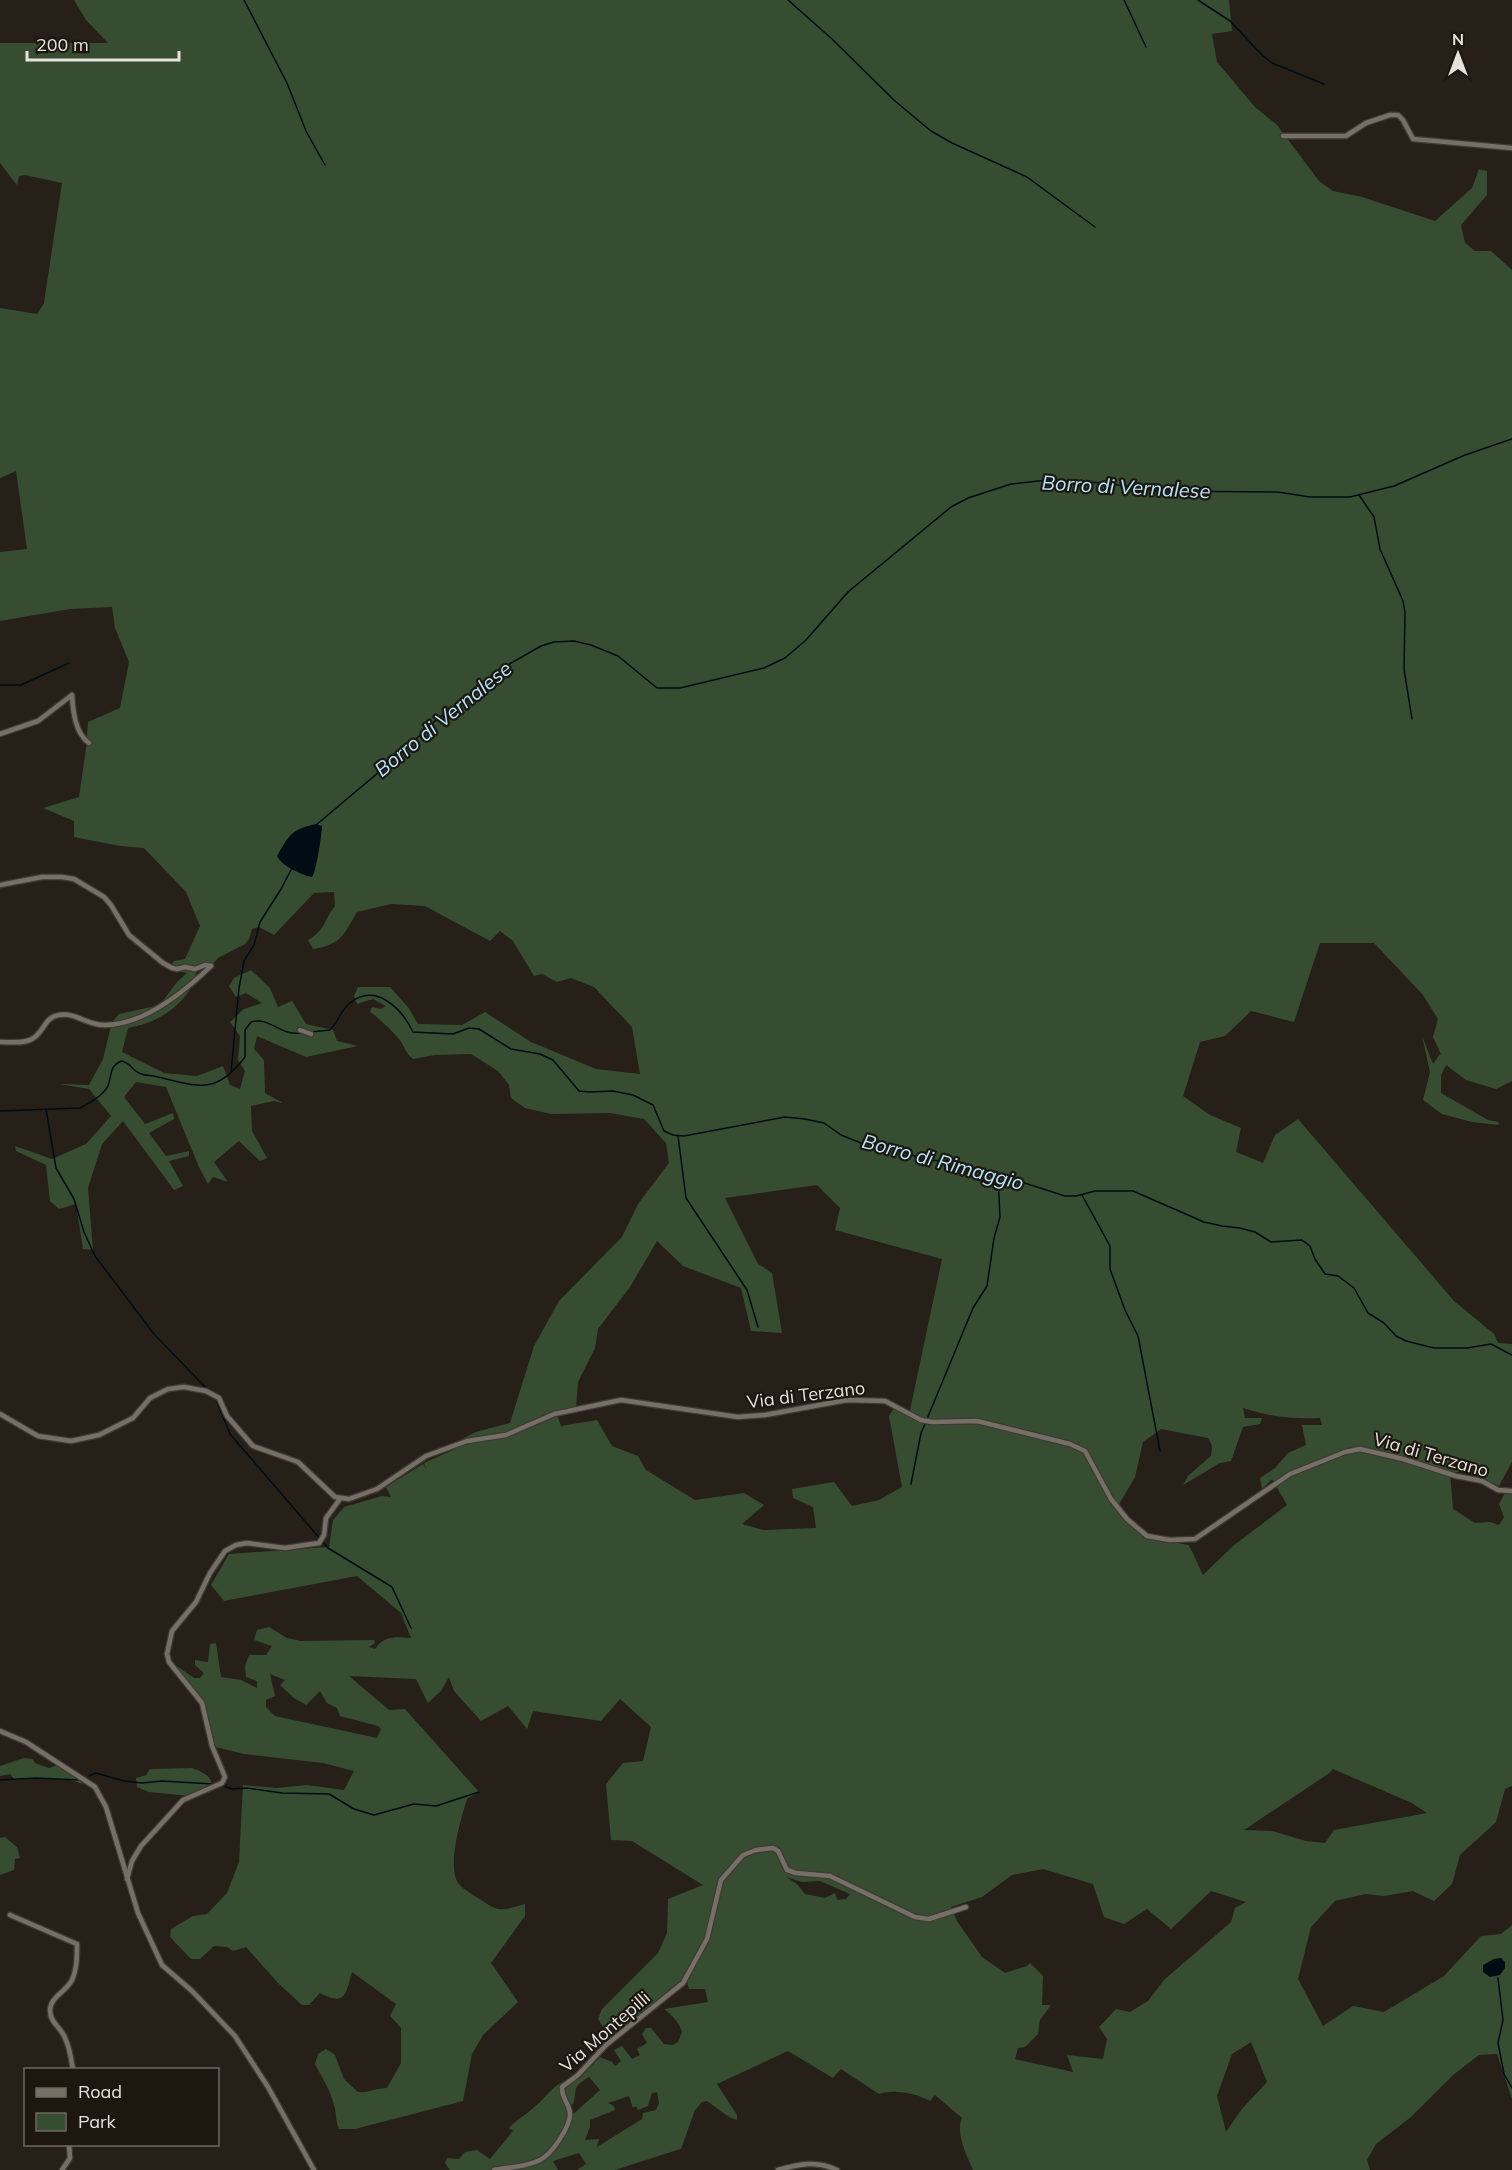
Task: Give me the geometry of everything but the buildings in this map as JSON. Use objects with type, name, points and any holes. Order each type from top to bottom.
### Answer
[{"type":"street","points":[[1283,136],[1346,136],[1366,123],[1390,115],[1398,116],[1403,120],[1413,139],[1512,148]]},
{"type":"street","points":[[0,734],[38,721],[72,695],[76,722],[83,739],[89,743]]},
{"type":"street","points":[[0,885],[42,878],[74,879],[104,897],[129,935],[163,963],[177,969],[211,966],[157,1010],[137,1019],[104,1026],[73,1015],[60,1014],[51,1017],[32,1039],[0,1042]]},
{"type":"street","points":[[300,1030],[311,1035]]},
{"type":"street","points":[[0,1414],[38,1436],[71,1441],[99,1435],[133,1418],[150,1398],[168,1389],[184,1387],[206,1391],[219,1398],[227,1416],[253,1446],[298,1462],[335,1497],[340,1499],[326,1518],[323,1538],[319,1543],[285,1548],[247,1543],[236,1545],[225,1551],[210,1573],[196,1602],[172,1631],[167,1654],[169,1662],[202,1702],[212,1746],[225,1777],[222,1783],[183,1800],[141,1846],[132,1861],[127,1879]]},
{"type":"street","name":"Via di Terzano","points":[[340,1499],[349,1499],[377,1489],[426,1456],[467,1441],[506,1435],[554,1414],[621,1400],[738,1417],[765,1415],[861,1399],[885,1401],[921,1420],[932,1422],[977,1421],[1070,1444],[1084,1450],[1111,1499],[1127,1519],[1147,1536],[1170,1540],[1195,1539],[1290,1474],[1345,1452],[1360,1449],[1482,1481],[1498,1490],[1512,1491]]},
{"type":"street","points":[[0,1731],[26,1742],[95,1787],[106,1807],[138,1913],[162,1965],[192,1991],[235,2036],[268,2087],[314,2170]]},
{"type":"street","name":"Via Montepilli","points":[[494,2170],[522,2166],[541,2160],[562,2137],[570,2117],[562,2087],[578,2075],[606,2045],[683,1983],[707,1939],[721,1880],[743,1855],[756,1850],[772,1848],[778,1851],[787,1870],[830,1876],[915,1917],[929,1919],[966,1907]]},
{"type":"street","points":[[10,1915],[77,1944],[73,1978],[54,1999],[50,2013],[70,2049],[73,2068]]},
{"type":"street","points":[[62,2170],[70,2158],[69,2146]]},
{"type":"street","points":[[778,2170],[800,2164],[824,2164],[837,2170]]},
{"type":"green space","points":[[74,0],[1229,0],[1232,31],[1212,34],[1217,62],[1255,107],[1277,125],[1319,181],[1333,191],[1362,197],[1435,221],[1472,188],[1479,169],[1487,171],[1487,195],[1461,225],[1465,243],[1475,251],[1491,251],[1512,270],[1512,1081],[1496,1089],[1466,1080],[1446,1065],[1441,1075],[1441,1093],[1488,1120],[1499,1122],[1498,1125],[1472,1122],[1442,1114],[1423,1100],[1430,1072],[1422,1036],[1433,1064],[1440,1054],[1442,1056],[1433,1037],[1438,1019],[1423,995],[1374,943],[1320,943],[1294,1022],[1251,1011],[1225,1036],[1200,1042],[1183,1096],[1210,1115],[1241,1128],[1236,1152],[1263,1163],[1275,1135],[1298,1119],[1454,1301],[1494,1334],[1498,1343],[1512,1344],[1512,1462],[1499,1486],[1467,1472],[1450,1472],[1453,1509],[1475,1523],[1490,1522],[1499,1525],[1504,1517],[1499,1504],[1505,1493],[1512,1494],[1512,1786],[1505,1789],[1496,1822],[1460,1855],[1452,1884],[1434,1901],[1413,1891],[1384,1896],[1366,1894],[1335,1901],[1311,1927],[1298,1979],[1323,2026],[1353,2006],[1384,2012],[1444,1976],[1481,1936],[1501,1934],[1512,1925],[1512,2099],[1497,2054],[1479,2055],[1453,2075],[1411,2117],[1376,2144],[1367,2160],[1370,2170],[973,2170],[961,2137],[962,2118],[935,2095],[930,2101],[905,2093],[879,2094],[841,2069],[833,2078],[788,2051],[717,2084],[737,2115],[737,2120],[707,2101],[702,2102],[695,2110],[681,2149],[615,2170],[577,2170],[586,2164],[579,2153],[553,2161],[558,2170],[450,2170],[445,2163],[447,2158],[459,2159],[465,2152],[477,2150],[490,2159],[513,2131],[509,2128],[512,2125],[558,2084],[580,2078],[600,2057],[612,2062],[615,2066],[621,2061],[614,2050],[622,2046],[632,2059],[640,2055],[637,2049],[647,2043],[642,2034],[646,2028],[651,2028],[664,2044],[672,2045],[678,2042],[682,2032],[681,2028],[664,2009],[708,2002],[705,1989],[689,1989],[686,1978],[612,2041],[598,2019],[602,2009],[658,1953],[667,1933],[668,1899],[703,1885],[632,1841],[611,1840],[606,1784],[623,1763],[643,1761],[651,1727],[620,1699],[601,1721],[533,1711],[527,1729],[508,1706],[481,1721],[454,1691],[449,1677],[441,1691],[428,1703],[416,1679],[349,1676],[389,1710],[405,1709],[479,1792],[467,1799],[458,1830],[454,1867],[455,1877],[459,1884],[468,1892],[496,1908],[505,1909],[525,1904],[525,1916],[491,1963],[518,2002],[483,2035],[472,2054],[463,2101],[355,2129],[339,2129],[332,2099],[315,2064],[318,2054],[326,2049],[335,2055],[344,2079],[358,2092],[387,2088],[401,2063],[401,2028],[390,2016],[396,2004],[352,1972],[346,1992],[340,1998],[335,1999],[320,1993],[309,2005],[302,2005],[279,1984],[246,1947],[233,1951],[227,1947],[214,1946],[200,1959],[191,1959],[170,1937],[171,1929],[193,1916],[207,1914],[227,1893],[239,1862],[243,1785],[277,1788],[307,1785],[344,1790],[354,1771],[323,1763],[244,1754],[212,1746],[202,1703],[175,1671],[175,1665],[194,1678],[200,1678],[204,1673],[195,1665],[195,1660],[208,1662],[210,1644],[216,1643],[221,1677],[241,1680],[257,1688],[257,1681],[246,1677],[245,1666],[249,1655],[266,1655],[272,1646],[254,1640],[257,1630],[269,1627],[287,1638],[301,1641],[374,1640],[375,1643],[369,1647],[375,1649],[387,1639],[411,1638],[401,1613],[357,1576],[224,1601],[211,1585],[229,1554],[329,1547],[333,1520],[344,1507],[382,1496],[391,1497],[386,1487],[423,1464],[426,1469],[424,1463],[453,1450],[462,1439],[476,1432],[510,1423],[534,1346],[559,1301],[622,1237],[638,1204],[669,1163],[666,1143],[644,1119],[610,1113],[551,1114],[525,1108],[511,1098],[509,1085],[498,1071],[471,1054],[435,1055],[413,1059],[396,1035],[370,1012],[372,1007],[381,1009],[386,1006],[373,999],[357,1004],[354,996],[358,987],[390,987],[408,1007],[418,1024],[462,1025],[485,1012],[531,1042],[596,1069],[640,1074],[632,1027],[594,987],[571,978],[557,982],[542,974],[534,976],[513,941],[500,931],[490,941],[425,906],[391,904],[357,912],[341,937],[330,945],[313,949],[308,940],[321,929],[335,906],[334,892],[314,893],[274,935],[259,927],[252,929],[245,944],[218,958],[211,966],[196,969],[189,992],[170,1011],[149,1022],[128,1028],[122,1052],[164,1073],[197,1076],[223,1066],[230,1085],[240,1089],[245,1071],[238,1060],[240,1036],[230,1022],[244,1009],[262,1003],[246,993],[236,997],[229,986],[234,978],[251,970],[270,988],[278,1007],[292,1001],[306,1024],[333,1030],[337,1041],[358,1046],[306,1057],[257,1036],[254,1049],[264,1060],[265,1093],[283,1103],[274,1101],[251,1106],[252,1131],[267,1158],[260,1161],[239,1141],[214,1162],[228,1182],[213,1177],[208,1184],[166,1087],[136,1082],[124,1097],[145,1124],[173,1113],[174,1119],[149,1133],[166,1156],[189,1151],[189,1156],[169,1161],[183,1186],[174,1190],[123,1121],[102,1144],[88,1188],[93,1250],[83,1249],[76,1204],[59,1209],[50,1201],[46,1165],[16,1151],[15,1146],[52,1159],[86,1144],[111,1116],[89,1089],[59,1084],[89,1085],[103,1059],[112,1022],[119,1014],[160,1005],[177,982],[187,973],[169,969],[174,961],[185,959],[200,926],[186,892],[144,848],[74,837],[74,821],[43,808],[79,797],[88,722],[120,708],[129,662],[115,628],[112,607],[70,609],[0,621],[0,552],[27,549],[16,471],[0,478],[0,308],[37,314],[44,303],[62,183],[25,175],[19,176],[17,185],[0,163],[0,43],[108,43],[86,20]],"holes":[[[817,1185],[840,1208],[835,1230],[942,1259],[909,1415],[896,1405],[889,1416],[902,1487],[879,1500],[852,1506],[834,1482],[792,1489],[793,1498],[813,1507],[816,1528],[763,1530],[742,1524],[764,1505],[744,1493],[695,1500],[646,1470],[638,1456],[612,1446],[597,1420],[561,1426],[556,1412],[576,1408],[578,1382],[595,1348],[598,1329],[630,1287],[657,1241],[683,1266],[741,1288],[751,1331],[782,1333],[772,1273],[758,1264],[725,1198]],[[1243,1408],[1281,1417],[1320,1418],[1322,1425],[1302,1425],[1306,1445],[1288,1453],[1275,1468],[1260,1478],[1262,1489],[1272,1479],[1287,1505],[1233,1546],[1203,1575],[1189,1545],[1166,1541],[1141,1530],[1118,1506],[1135,1477],[1143,1442],[1161,1429],[1208,1438],[1212,1446],[1211,1456],[1188,1476],[1183,1485],[1220,1463],[1231,1461],[1243,1427],[1260,1424],[1262,1418],[1245,1418]],[[270,1674],[285,1680],[280,1685],[306,1705],[320,1691],[327,1703],[337,1708],[340,1716],[378,1726],[381,1729],[377,1738],[275,1716],[266,1707],[266,1700],[275,1696]],[[1333,1769],[1412,1803],[1427,1813],[1334,1830],[1325,1843],[1306,1841],[1272,1831],[1244,1830]],[[1043,1869],[1093,1884],[1104,1917],[1124,1924],[1147,1909],[1171,1929],[1211,1891],[1246,1902],[1235,1908],[1231,1922],[1164,1980],[1148,2001],[1130,2012],[1116,2009],[1099,2027],[1107,2039],[1103,2059],[1067,2055],[1073,2072],[1015,2059],[1018,2048],[1025,2047],[1038,2034],[1040,2020],[1051,2005],[1042,2005],[1043,1976],[1030,1963],[1005,1973],[982,1957],[957,1921],[951,1907],[982,1897],[1012,1875]],[[786,1877],[802,1882],[820,1881],[850,1894],[846,1899],[837,1900],[835,1893],[825,1898],[805,1894],[797,1884]],[[1251,2042],[1267,2082],[1241,2110],[1226,2132],[1217,2096],[1232,2054]],[[589,2077],[600,2090],[571,2116],[569,2108],[574,2102],[578,2085]],[[657,2092],[659,2103],[656,2110],[643,2113],[642,2119],[597,2147],[599,2139],[585,2140],[590,2120],[615,2110],[614,2106],[608,2103],[629,2096],[633,2108],[636,2106],[638,2110],[648,2106],[652,2093]]]},
{"type":"green space","points":[[24,1758],[33,1759],[35,1763],[49,1768],[58,1765],[82,1784],[58,1779],[15,1780],[10,1774],[0,1776],[0,1766]]},
{"type":"green space","points":[[192,1768],[208,1777],[212,1787],[190,1796],[149,1792],[137,1787],[136,1778],[146,1775],[150,1769]]},
{"type":"green space","points":[[5,1837],[17,1847],[20,1858],[15,1859],[14,1870],[0,1875],[0,1838]]},
{"type":"shaded area","points":[[316,824],[322,826],[322,830],[312,877],[292,870],[277,856],[292,834],[301,828]]},
{"type":"shaded area","points":[[1501,1958],[1505,1962],[1505,1968],[1500,1975],[1490,1977],[1483,1972],[1483,1965]]},
{"type":"waterway","points":[[244,0],[287,83],[306,131],[325,165]]},
{"type":"waterway","points":[[788,0],[832,39],[895,101],[931,131],[1027,177],[1095,227]]},
{"type":"waterway","points":[[1124,0],[1146,47]]},
{"type":"waterway","points":[[1198,0],[1230,21],[1272,63],[1324,84]]},
{"type":"waterway","name":"Borro di Vernalese","points":[[316,825],[398,756],[436,720],[494,673],[541,646],[554,642],[574,641],[591,645],[618,656],[657,688],[680,688],[764,668],[785,658],[806,640],[848,592],[951,507],[968,498],[1011,484],[1047,480],[1105,483],[1157,491],[1278,492],[1310,497],[1350,497],[1394,486],[1465,455],[1512,439]]},
{"type":"waterway","points":[[1359,495],[1374,517],[1380,549],[1403,601],[1405,613],[1404,669],[1412,719]]},
{"type":"waterway","points":[[0,685],[21,685],[69,663]]},
{"type":"waterway","name":"Borro di Vernalese","points":[[231,1072],[239,988],[244,961],[254,945],[260,922],[292,868]]},
{"type":"waterway","name":"Borro di Rimaggio","points":[[310,1032],[330,1030],[350,1003],[369,995],[387,1001],[395,1007],[413,1032],[453,1034],[469,1028],[479,1029],[511,1049],[540,1054],[553,1060],[579,1091],[613,1091],[633,1095],[653,1105],[664,1131],[673,1135],[684,1136],[785,1117],[805,1119],[824,1123],[841,1135],[861,1143],[876,1142],[926,1160],[947,1161],[987,1171],[1065,1196],[1076,1196],[1095,1191],[1133,1191],[1204,1222],[1255,1232],[1271,1242],[1302,1240],[1310,1246],[1325,1274],[1338,1276],[1354,1288],[1368,1313],[1384,1323],[1396,1336],[1406,1341],[1434,1348],[1467,1348],[1491,1344],[1512,1355]]},
{"type":"waterway","name":"Borro di Rimaggio","points":[[0,1111],[80,1108],[103,1093],[108,1086],[113,1069],[121,1061],[143,1075],[195,1085],[215,1083],[225,1078],[245,1057],[245,1030],[251,1022],[264,1022],[287,1032],[302,1033]]},
{"type":"waterway","points":[[46,1109],[56,1168],[74,1199],[84,1232],[95,1256],[154,1334],[207,1389]]},
{"type":"waterway","points":[[678,1136],[686,1198],[747,1290],[758,1327]]},
{"type":"waterway","points":[[927,1419],[973,1308],[987,1286],[994,1238],[1000,1217],[998,1175]]},
{"type":"waterway","points":[[1082,1195],[1110,1246],[1110,1269],[1125,1310],[1138,1336],[1160,1451]]},
{"type":"waterway","points":[[215,1397],[230,1434],[328,1548],[392,1587],[411,1628]]},
{"type":"waterway","points":[[911,1484],[921,1433],[925,1424]]},
{"type":"waterway","points":[[89,1776],[96,1773],[124,1781],[142,1783],[162,1781],[213,1784]]},
{"type":"waterway","points":[[0,1780],[36,1778],[79,1780]]},
{"type":"waterway","points":[[221,1785],[232,1789],[329,1794],[354,1809],[374,1815],[414,1804],[436,1806],[479,1792]]},
{"type":"waterway","points":[[1498,1978],[1503,2020],[1498,2043],[1504,2074],[1512,2088]]}]
